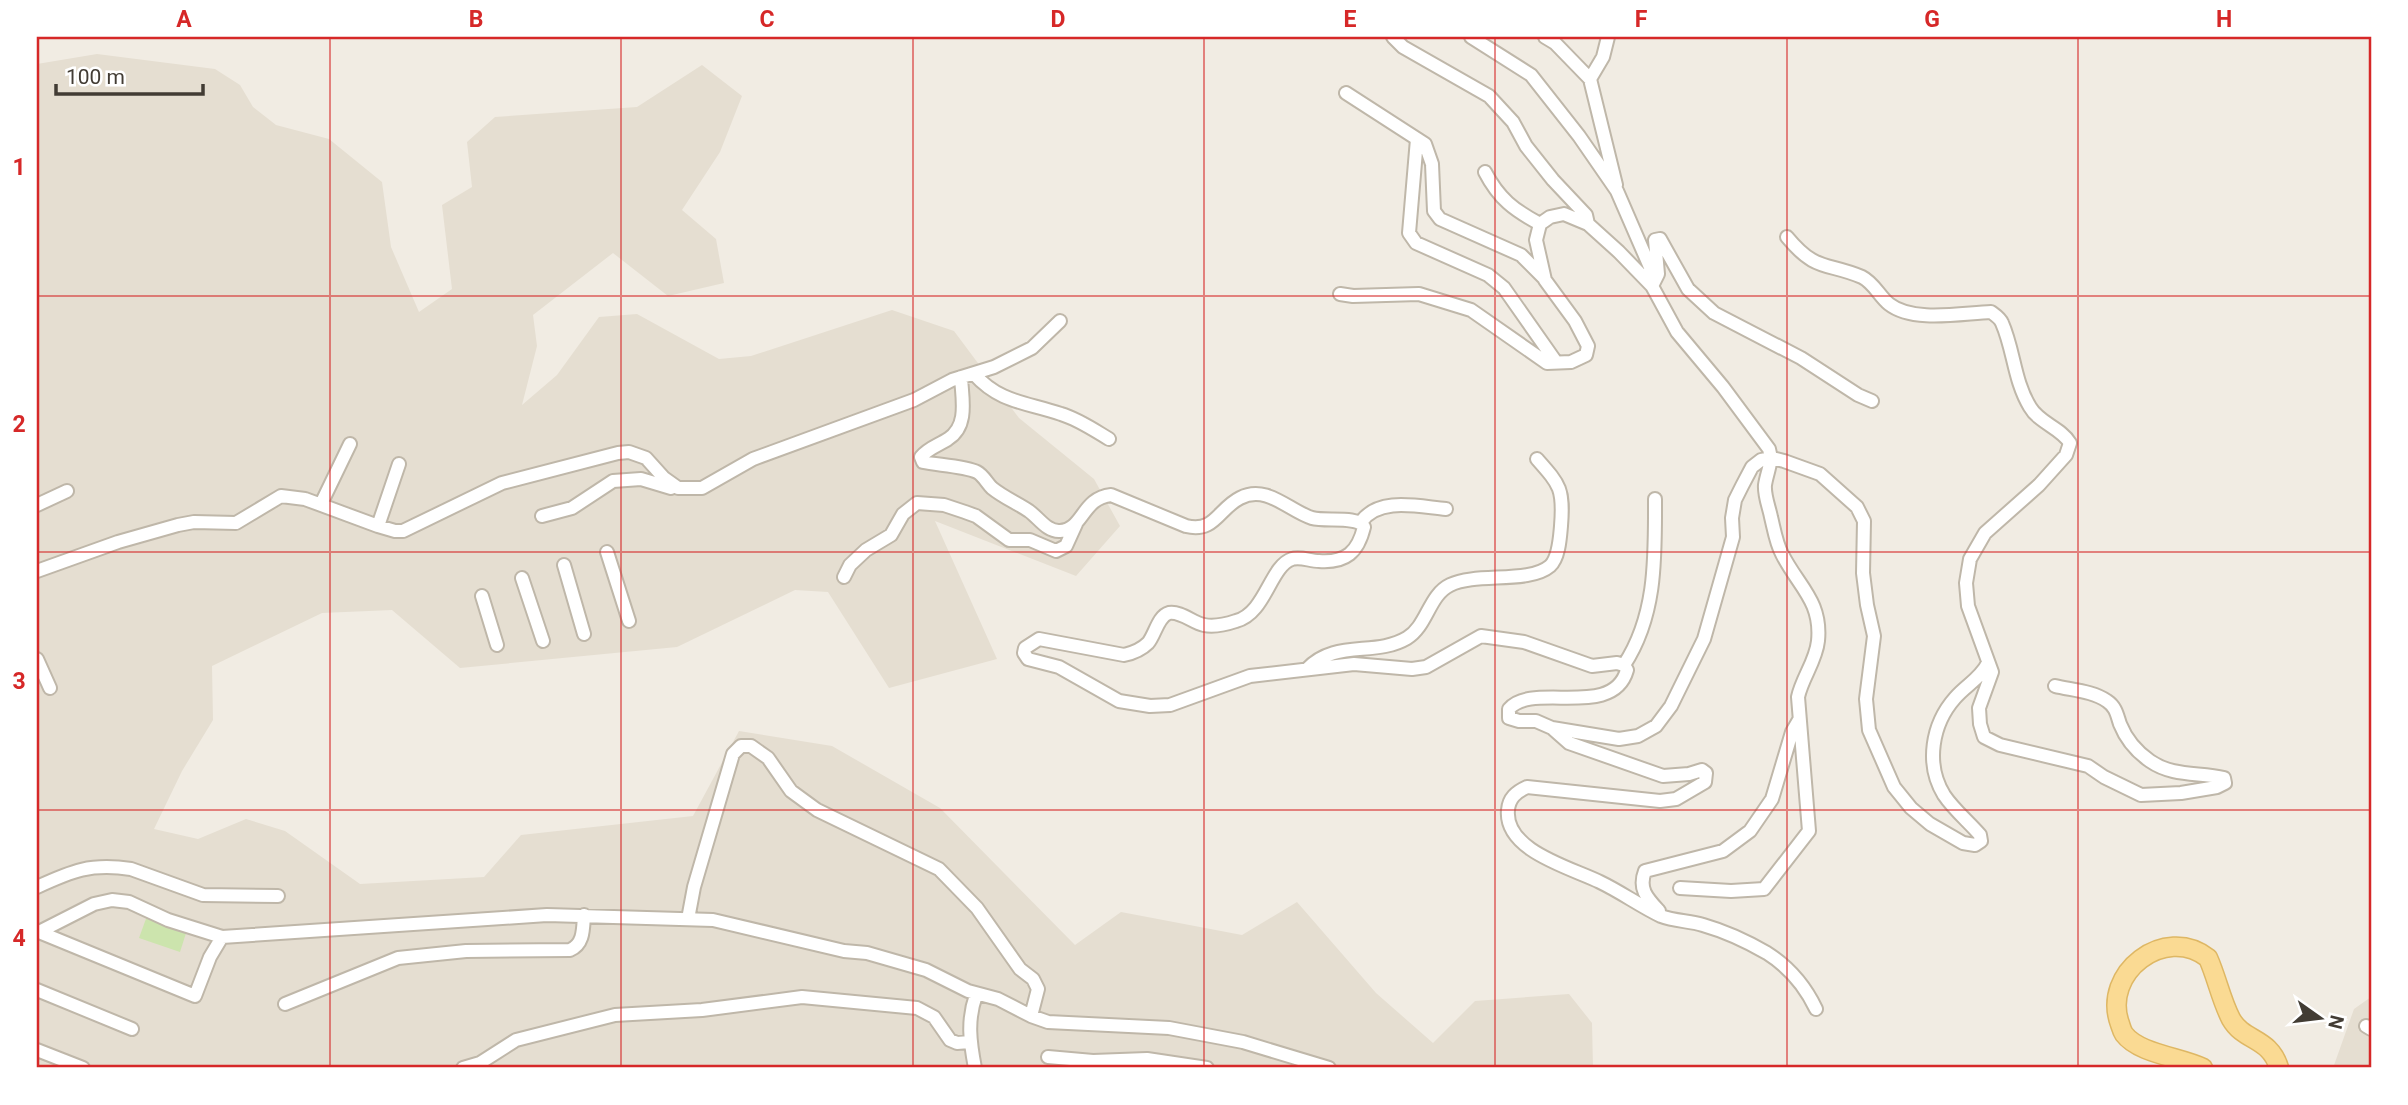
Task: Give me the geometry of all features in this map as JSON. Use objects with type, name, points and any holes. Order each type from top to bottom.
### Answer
[{"type":"main road","points":[[2203,1068],[2146,1049],[2124,1034],[2115,1010],[2116,992],[2127,974],[2139,960],[2160,948],[2182,946],[2201,952],[2208,958],[2232,1020],[2241,1030],[2275,1054],[2279,1068]]},
{"type":"street","points":[[1393,37],[1403,47],[1489,96],[1513,122],[1526,146],[1553,180],[1586,215],[1588,225]]},
{"type":"street","points":[[1471,37],[1531,75],[1618,191]]},
{"type":"street","points":[[1545,37],[1555,43],[1590,79],[1618,191],[1650,267],[1652,286]]},
{"type":"street","points":[[1590,79],[1603,57],[1608,37]]},
{"type":"street","points":[[1340,294],[1419,295],[1445,301],[1471,310],[1547,363],[1571,362],[1586,355],[1588,346],[1575,321],[1545,280],[1521,255],[1440,219],[1434,211],[1432,164],[1425,144],[1346,93]]},
{"type":"street","points":[[1417,139],[1409,233],[1416,243],[1488,275],[1504,288],[1556,362]]},
{"type":"street","points":[[1485,172],[1493,188],[1514,210],[1540,225]]},
{"type":"street","points":[[1545,280],[1536,240],[1540,225],[1550,217],[1564,214],[1588,225],[1652,286],[1677,332],[1723,387],[1769,449],[1772,458],[1764,488],[1776,536],[1786,562],[1814,604],[1819,622],[1814,660],[1798,697],[1810,831],[1764,889],[1731,891],[1680,888]]},
{"type":"street","points":[[1787,237],[1800,253],[1816,264],[1866,279],[1890,305],[1906,312],[1929,316],[1991,312],[2001,320],[2015,371],[2029,407],[2038,418],[2066,436],[2070,443],[2066,455],[2039,485],[1984,533],[1970,559],[1966,583],[1968,606],[1992,672],[1979,708],[1984,737],[2000,745],[2088,766],[2141,795],[2181,793],[2217,787],[2225,783],[2224,778],[2167,771],[2151,762],[2134,748],[2120,725],[2117,711],[2108,701],[2094,694],[2055,686]]},
{"type":"street","points":[[1652,286],[1658,274],[1654,240],[1660,239],[1688,289],[1714,313],[1801,358],[1858,395],[1872,401]]},
{"type":"street","points":[[542,516],[572,508],[607,484],[621,480],[641,479],[669,488],[702,488],[753,459],[914,400],[967,375],[995,367],[1032,348],[1060,321]]},
{"type":"street","points":[[967,375],[1001,396],[1064,414],[1109,439]]},
{"type":"street","points":[[967,375],[961,424],[952,436],[926,451],[920,457],[923,462],[976,471],[992,488],[1055,531],[1065,531],[1076,523]]},
{"type":"street","points":[[321,504],[351,444]]},
{"type":"street","points":[[37,571],[118,542],[178,525],[194,522],[236,523],[281,496],[292,496],[321,504],[378,526],[403,531],[502,483],[618,453],[629,452],[646,458],[664,478],[678,488]]},
{"type":"street","points":[[844,577],[850,565],[866,550],[891,535],[903,514],[917,503],[944,505],[965,512],[976,516],[1009,540],[1030,540],[1056,551],[1066,546],[1076,523],[1091,503],[1101,496],[1111,495],[1198,529],[1206,527],[1242,496],[1275,497],[1309,517],[1361,522],[1364,527],[1360,542],[1351,554],[1338,559],[1289,560],[1250,616],[1237,621],[1203,625],[1168,613],[1161,618],[1148,643],[1135,652],[1124,655],[1039,639],[1025,648],[1024,653],[1028,659],[1059,667],[1119,701],[1150,706],[1170,705],[1250,676],[1354,664],[1412,669],[1426,667],[1481,636],[1524,642],[1592,666],[1617,663],[1624,665],[1627,670],[1624,678],[1609,691],[1589,697],[1514,702],[1508,709],[1509,718],[1536,721],[1552,728],[1619,739],[1638,736],[1656,726],[1671,706],[1704,639],[1733,537],[1735,500],[1752,467],[1761,460],[1772,458],[1820,474],[1857,507],[1864,521],[1863,573],[1874,636],[1866,699],[1869,730],[1894,787],[1910,808],[1930,824],[1963,843],[1975,845],[1981,841],[1980,835],[1943,793],[1935,771],[1933,746],[1938,722],[1955,697],[1973,683],[1988,663]]},
{"type":"street","points":[[1307,669],[1317,658],[1356,648],[1389,646],[1406,638],[1418,629],[1443,590],[1452,584],[1534,573],[1550,566],[1556,556],[1561,528],[1562,494],[1555,480],[1536,459]]},
{"type":"street","points":[[378,526],[399,464]]},
{"type":"street","points":[[37,505],[67,491]]},
{"type":"street","points":[[1624,665],[1637,646],[1648,611],[1654,565],[1655,499]]},
{"type":"street","points":[[1361,522],[1376,509],[1399,505],[1446,509]]},
{"type":"street","points":[[607,552],[629,621]]},
{"type":"street","points":[[564,565],[584,634]]},
{"type":"street","points":[[522,578],[543,641]]},
{"type":"street","points":[[482,596],[497,645]]},
{"type":"street","points":[[37,659],[50,688]]},
{"type":"street","points":[[1664,917],[1643,893],[1641,881],[1645,871],[1723,851],[1750,831],[1772,799],[1792,732],[1799,720]]},
{"type":"street","points":[[1552,728],[1569,743],[1663,776],[1702,771],[1706,773],[1705,782],[1676,799],[1660,801],[1527,787],[1517,791],[1509,802],[1507,818],[1513,830],[1529,847],[1554,864],[1603,883],[1664,917],[1704,925],[1768,954],[1806,989],[1816,1009]]},
{"type":"street","points":[[688,919],[694,887],[733,754],[741,746],[751,746],[768,758],[791,790],[817,810],[939,869],[976,908],[1020,969],[1033,979],[1038,989],[1031,1016]]},
{"type":"street","points":[[37,887],[79,869],[120,867],[204,895],[278,896]]},
{"type":"street","points":[[38,933],[94,904],[112,900],[129,902],[168,920],[222,937],[547,915],[713,920],[844,951],[867,953],[926,970],[976,995],[998,999],[1048,1022],[1180,1030],[1243,1042],[1329,1068]]},
{"type":"street","points":[[285,1004],[398,958],[446,951],[570,950],[577,947],[581,940],[584,915]]},
{"type":"street","points":[[38,933],[195,996],[210,957],[222,937]]},
{"type":"street","points":[[37,990],[132,1029]]},
{"type":"street","points":[[975,1068],[970,1042],[970,1012],[976,995]]},
{"type":"street","points":[[463,1068],[480,1063],[516,1040],[615,1015],[702,1010],[802,997],[917,1008],[934,1017],[950,1040],[957,1043],[970,1042]]},
{"type":"street","points":[[37,1050],[83,1068]]},
{"type":"street","points":[[1048,1057],[1093,1061],[1147,1059],[1207,1068]]},
{"type":"shaded area","points":[[97,54],[215,69],[240,85],[253,107],[276,125],[329,139],[382,182],[391,247],[419,312],[452,289],[442,205],[472,187],[467,142],[495,117],[637,107],[702,65],[742,96],[720,152],[682,210],[716,239],[724,283],[668,296],[613,253],[533,315],[537,346],[522,405],[557,375],[599,317],[637,314],[719,359],[751,356],[892,310],[954,331],[1019,418],[1094,479],[1120,526],[1076,576],[935,521],[997,659],[889,688],[828,592],[795,590],[677,647],[460,668],[392,610],[322,613],[212,666],[213,720],[182,771],[154,829],[198,839],[246,819],[285,831],[360,884],[484,877],[521,835],[693,816],[739,731],[832,746],[940,808],[1075,945],[1121,912],[1242,935],[1297,902],[1376,993],[1433,1043],[1475,1001],[1569,994],[1592,1023],[1593,1068],[37,1068],[37,64]]},
{"type":"shaded area","points":[[2371,997],[2371,1068],[2333,1068],[2354,1009]]},
{"type":"green space","points":[[147,916],[187,930],[180,952],[139,938]]}]
